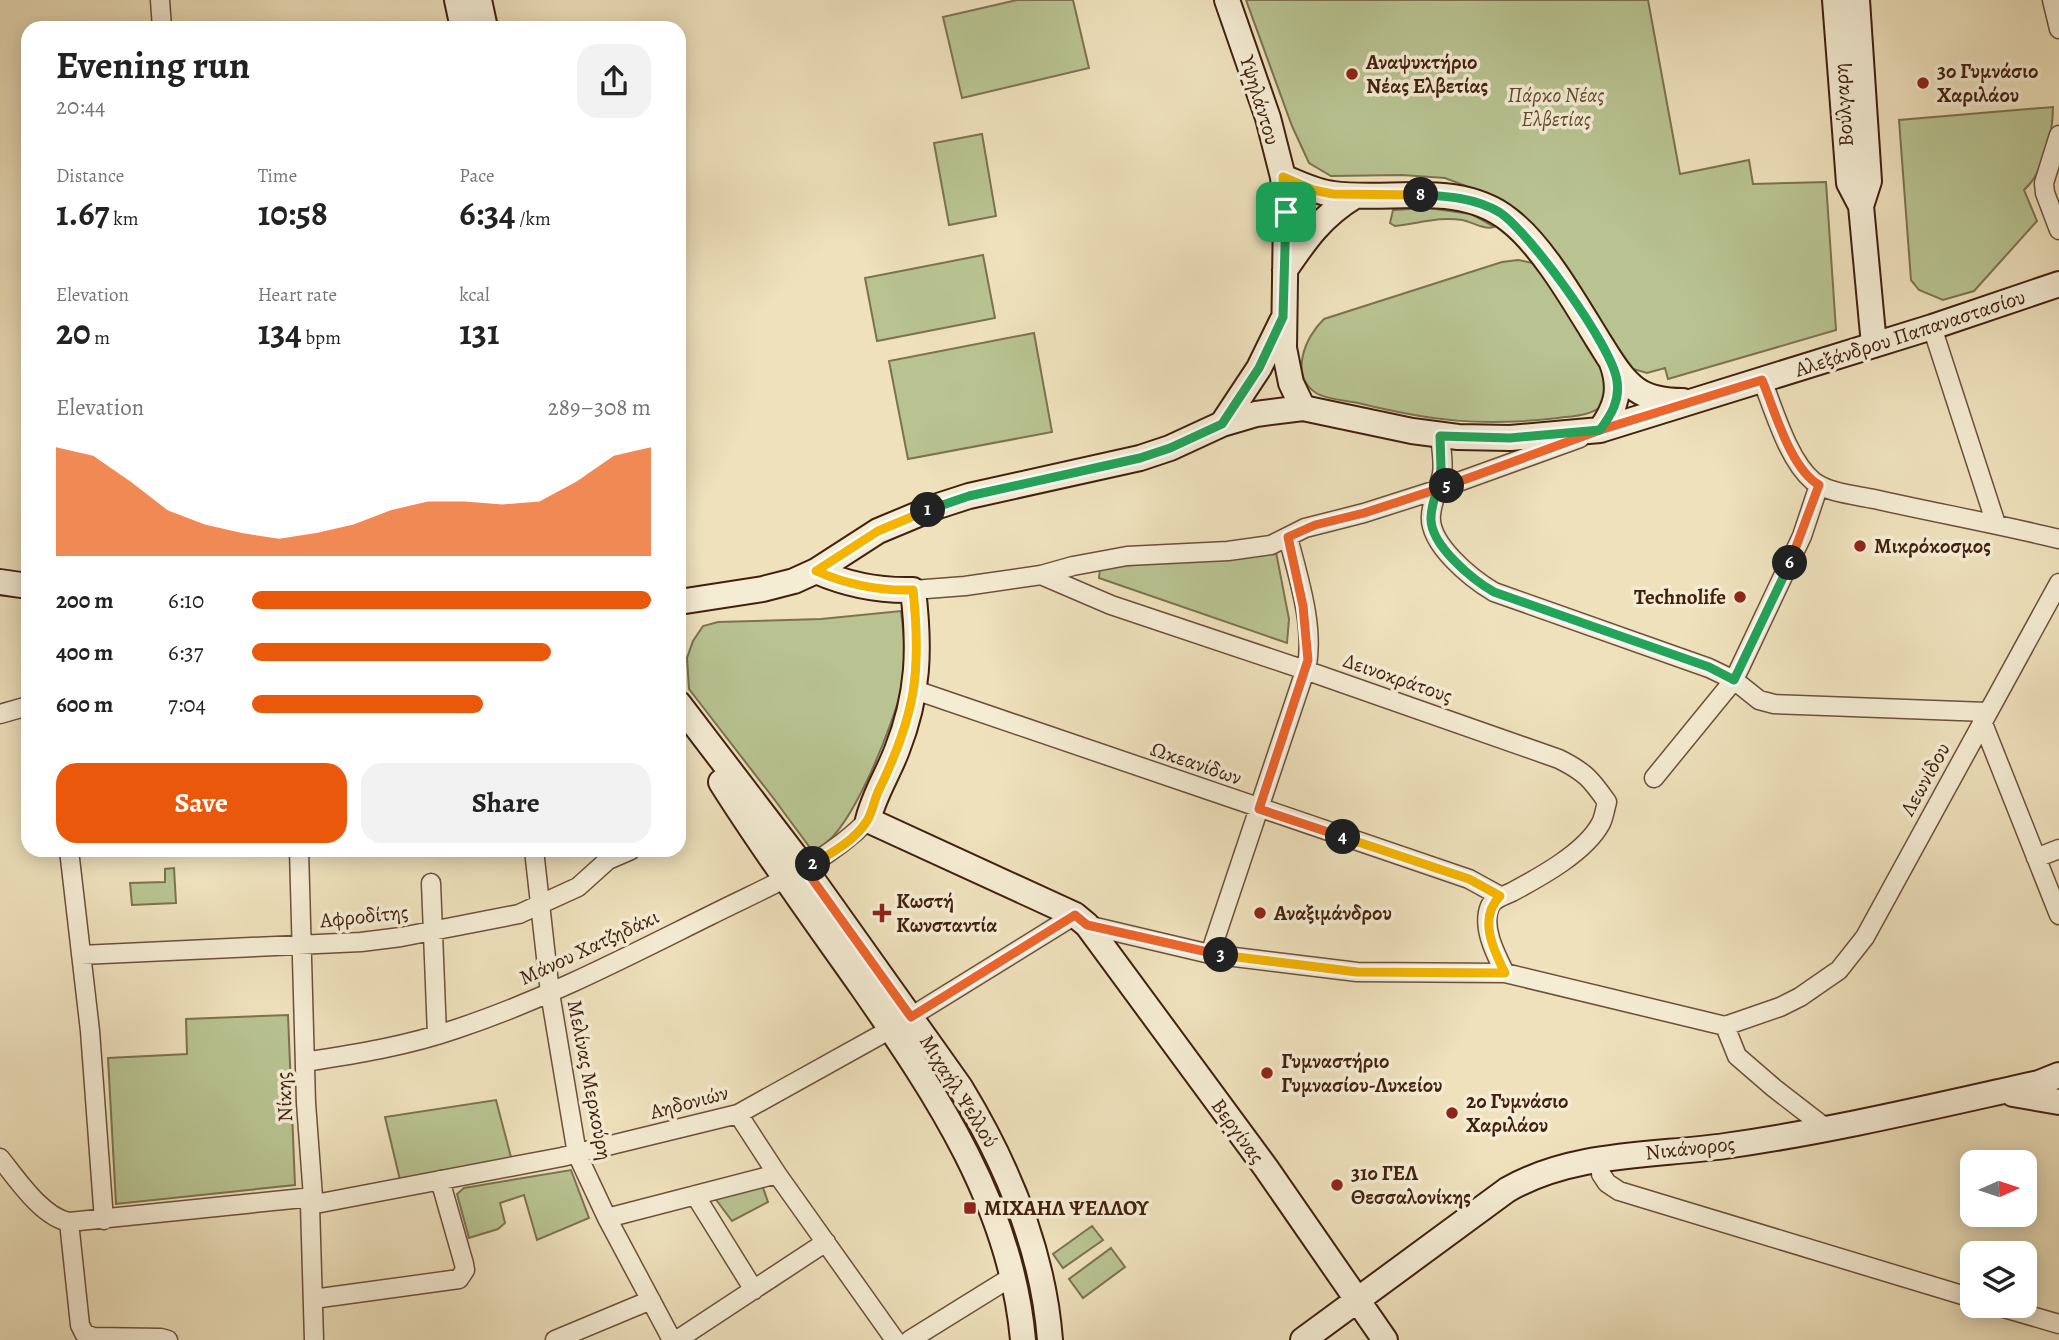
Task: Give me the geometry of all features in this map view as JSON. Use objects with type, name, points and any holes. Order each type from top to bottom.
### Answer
[{"type":"street","points":[[160,0],[162,21]]},
{"type":"street","points":[[457,0],[462,21]]},
{"type":"street","points":[[479,0],[484,21]]},
{"type":"street","name":"Υψηλάντου","points":[[1227,0],[1268,118],[1283,177],[1286,212],[1283,317],[1286,366],[1303,408]]},
{"type":"street","name":"Βούλγαρη","points":[[1835,0],[1849,183],[1861,206],[1874,345]]},
{"type":"street","name":"Βούλγαρη","points":[[1857,0],[1870,181],[1861,206]]},
{"type":"street","points":[[2052,0],[2059,29]]},
{"type":"street","points":[[2059,135],[2044,183],[2059,230]]},
{"type":"street","points":[[1283,177],[1313,190],[1355,196],[1452,197],[1476,202],[1500,213],[1520,229],[1546,261],[1610,360],[1634,387],[1646,394],[1676,401],[1694,401]]},
{"type":"street","points":[[1284,271],[1317,224],[1335,208],[1355,196]]},
{"type":"street","name":"Αλεξάνδρου Παπαναστασίου","points":[[816,571],[855,585],[887,591],[913,590],[1041,575],[1127,556],[1247,549],[1277,543],[1315,525],[1436,490],[1600,430],[1932,327],[2059,284]]},
{"type":"street","points":[[1222,424],[1259,368],[1283,317]]},
{"type":"street","points":[[1932,327],[1996,524]]},
{"type":"street","points":[[1600,430],[1612,412],[1618,396],[1616,376],[1610,360]]},
{"type":"street","points":[[1762,380],[1791,451],[1806,474],[1819,485],[1907,507],[2059,539]]},
{"type":"street","name":"Αλεξάνδρου Παπαναστασίου","points":[[686,598],[763,589],[794,581],[816,571],[878,531],[938,506],[969,496],[1140,458],[1178,445],[1222,424],[1256,414],[1303,408],[1440,436],[1510,438],[1600,430]]},
{"type":"street","points":[[1440,436],[1441,474],[1431,524],[1452,559],[1494,592],[1709,667],[1737,683],[1755,698],[1769,703],[1985,716],[2059,915]]},
{"type":"street","points":[[1654,778],[1737,683],[1802,536],[1819,485]]},
{"type":"street","points":[[1210,954],[1306,670],[1308,654],[1305,615],[1288,537]]},
{"type":"street","name":"Δεινοκράτους","points":[[1041,575],[1094,599],[1306,670],[1559,759],[1581,770],[1593,781],[1607,802],[1597,829],[1556,866],[1500,896]]},
{"type":"street","points":[[0,582],[21,585]]},
{"type":"street","name":"Λεωνίδου","points":[[1725,1026],[1780,1007],[1817,985],[1845,963],[1865,937],[2059,583]]},
{"type":"street","points":[[913,590],[918,639],[915,690],[897,750],[868,820],[1081,920],[1210,954],[1357,972],[1505,973],[1725,1026],[1737,1056],[1828,1129]]},
{"type":"street","name":"Ωκεανίδων","points":[[915,690],[1469,879],[1500,896]]},
{"type":"street","points":[[0,713],[21,708]]},
{"type":"street","name":"Μιχαήλ Ψελλού","points":[[686,720],[708,762],[795,873],[901,1023],[960,1087],[1000,1158],[1032,1248],[1046,1303],[1050,1340]]},
{"type":"street","name":"Μάνου Χατζηδάκι","points":[[305,1062],[377,1050],[437,1035],[550,993],[795,873],[848,841],[868,820]]},
{"type":"street","points":[[2036,859],[2059,849]]},
{"type":"street","points":[[70,857],[96,1097],[104,1220]]},
{"type":"street","name":"Νίκης","points":[[299,857],[312,1201],[314,1340]]},
{"type":"street","name":"Μελίνας Μερκούρη","points":[[535,857],[550,993],[577,1154],[607,1218],[672,1340]]},
{"type":"street","name":"Αφροδίτης","points":[[81,955],[361,942],[432,931],[519,914],[540,906],[578,887],[615,857]]},
{"type":"street","points":[[431,883],[437,1035]]},
{"type":"street","points":[[1500,896],[1490,906],[1488,922],[1494,951],[1505,973]]},
{"type":"street","name":"Αηδονιών","points":[[69,1222],[312,1201],[577,1154],[738,1114],[1081,920]]},
{"type":"street","name":"Βεργίνας","points":[[1081,920],[1266,1168],[1385,1340]]},
{"type":"street","name":"Μιχαήλ Ψελλού","points":[[901,1023],[931,1088],[970,1160],[998,1223],[1013,1276],[1023,1340]]},
{"type":"street","name":"Νικάνορος","points":[[1303,1340],[1507,1190],[1530,1178],[1562,1168],[1612,1158],[1724,1146],[1828,1129],[2039,1083],[2059,1075]]},
{"type":"street","points":[[1999,1092],[2059,1102]]},
{"type":"street","points":[[738,1114],[776,1174],[895,1340]]},
{"type":"street","points":[[0,1158],[24,1188],[52,1216],[69,1222],[80,1325],[84,1333],[93,1337],[168,1340]]},
{"type":"street","points":[[607,1218],[776,1174]]},
{"type":"street","points":[[1601,1174],[1607,1183],[1619,1191],[1960,1294]]},
{"type":"street","points":[[313,1300],[458,1279],[465,1270],[464,1264],[440,1180]]},
{"type":"street","points":[[695,1195],[754,1290]]},
{"type":"street","points":[[677,1340],[826,1242]]},
{"type":"street","points":[[910,1340],[1013,1276]]},
{"type":"street","points":[[555,1340],[650,1300]]},
{"type":"street","points":[[2037,1318],[2059,1324]]},
{"type":"street","points":[[2056,1340],[2059,1332]]},
{"type":"green space","points":[[1017,0],[1073,0],[1089,68],[962,98],[943,17]]},
{"type":"green space","name":"Πάρκο Νέας Ελβετίας","points":[[1246,0],[1648,0],[1680,174],[1749,160],[1753,184],[1826,182],[1836,330],[1668,379],[1665,368],[1647,373],[1633,369],[1533,226],[1503,200],[1445,178],[1402,175],[1331,176],[1309,163],[1292,126]]},
{"type":"green space","points":[[2053,107],[2046,152],[2037,173],[2024,190],[2037,221],[1974,291],[1943,300],[1919,290],[1911,280],[1899,120]]},
{"type":"green space","points":[[982,134],[996,216],[949,225],[934,143]]},
{"type":"green space","points":[[1428,208],[1471,214],[1494,227],[1453,219],[1395,226],[1390,223],[1393,210]]},
{"type":"green space","points":[[983,255],[995,318],[877,341],[865,278]]},
{"type":"green space","points":[[1518,260],[1539,266],[1607,374],[1603,405],[1598,409],[1582,415],[1531,421],[1457,421],[1331,398],[1316,393],[1308,385],[1303,376],[1303,356],[1311,336],[1324,319],[1502,262]]},
{"type":"green space","points":[[1034,333],[1052,432],[908,459],[889,361]]},
{"type":"green space","points":[[1276,552],[1289,619],[1287,643],[1099,578],[1100,568]]},
{"type":"green space","points":[[901,611],[904,677],[880,752],[854,806],[839,829],[825,844],[811,849],[689,689],[687,658],[693,641],[703,626],[718,622],[821,619]]},
{"type":"green space","points":[[174,868],[176,903],[132,905],[130,883],[165,882],[165,869]]},
{"type":"green space","points":[[288,1015],[295,1185],[116,1204],[108,1058],[187,1054],[186,1019]]},
{"type":"green space","points":[[496,1100],[512,1161],[400,1180],[385,1117]]},
{"type":"green space","points":[[571,1170],[589,1218],[537,1240],[524,1195],[500,1203],[505,1223],[498,1229],[469,1238],[457,1194],[464,1188]]},
{"type":"green space","points":[[761,1182],[768,1202],[732,1221],[711,1193]]},
{"type":"green space","points":[[1092,1226],[1103,1240],[1063,1268],[1053,1254]]},
{"type":"green space","points":[[1111,1248],[1125,1267],[1083,1298],[1069,1279]]},
{"type":"place","name":"Αναψυκτήριο Νέας Ελβετίας","points":[[1352,74]]},
{"type":"place","name":"3ο Γυμνάσιο Χαριλάου","points":[[1923,83]]},
{"type":"place","name":"Μικρόκοσμος","points":[[1860,546]]},
{"type":"place","name":"Technolife","points":[[1740,597]]},
{"type":"place","name":"Κωστή Κωνσταντία","points":[[882,913]]},
{"type":"place","name":"Αναξιμάνδρου","points":[[1260,913]]},
{"type":"place","name":"Γυμναστήριο Γυμνασίου-Λυκείου","points":[[1267,1073]]},
{"type":"place","name":"2ο Γυμνάσιο Χαριλάου","points":[[1452,1113]]},
{"type":"place","name":"31ο ΓΕΛ Θεσσαλονίκης","points":[[1337,1185]]},
{"type":"place","name":"ΜΙΧΑΗΛ ΨΕΛΛΟΥ","points":[[970,1208]]},
{"type":"route","points":[[1286,212],[1283,177],[1313,190],[1333,194],[1441,196],[1465,199],[1487,206],[1520,229],[1540,254],[1565,288],[1610,360],[1616,376],[1618,396],[1612,412],[1600,430],[1510,438],[1440,436],[1441,474],[1436,490],[1431,524],[1452,559],[1477,581],[1494,592],[1709,667],[1734,680],[1787,570],[1819,485],[1806,474],[1791,451],[1762,380],[1600,430],[1436,490],[1299,531],[1288,537],[1303,606],[1308,660],[1259,809],[1478,882],[1500,896],[1490,906],[1488,922],[1494,951],[1505,973],[1357,972],[1210,954],[1087,925],[1075,915],[911,1017],[805,869],[848,841],[868,820],[897,750],[908,720],[917,672],[918,639],[913,590],[887,591],[855,585],[816,571],[878,531],[938,506],[969,496],[1140,458],[1170,448],[1222,424],[1259,368],[1283,317],[1286,212]]}]
